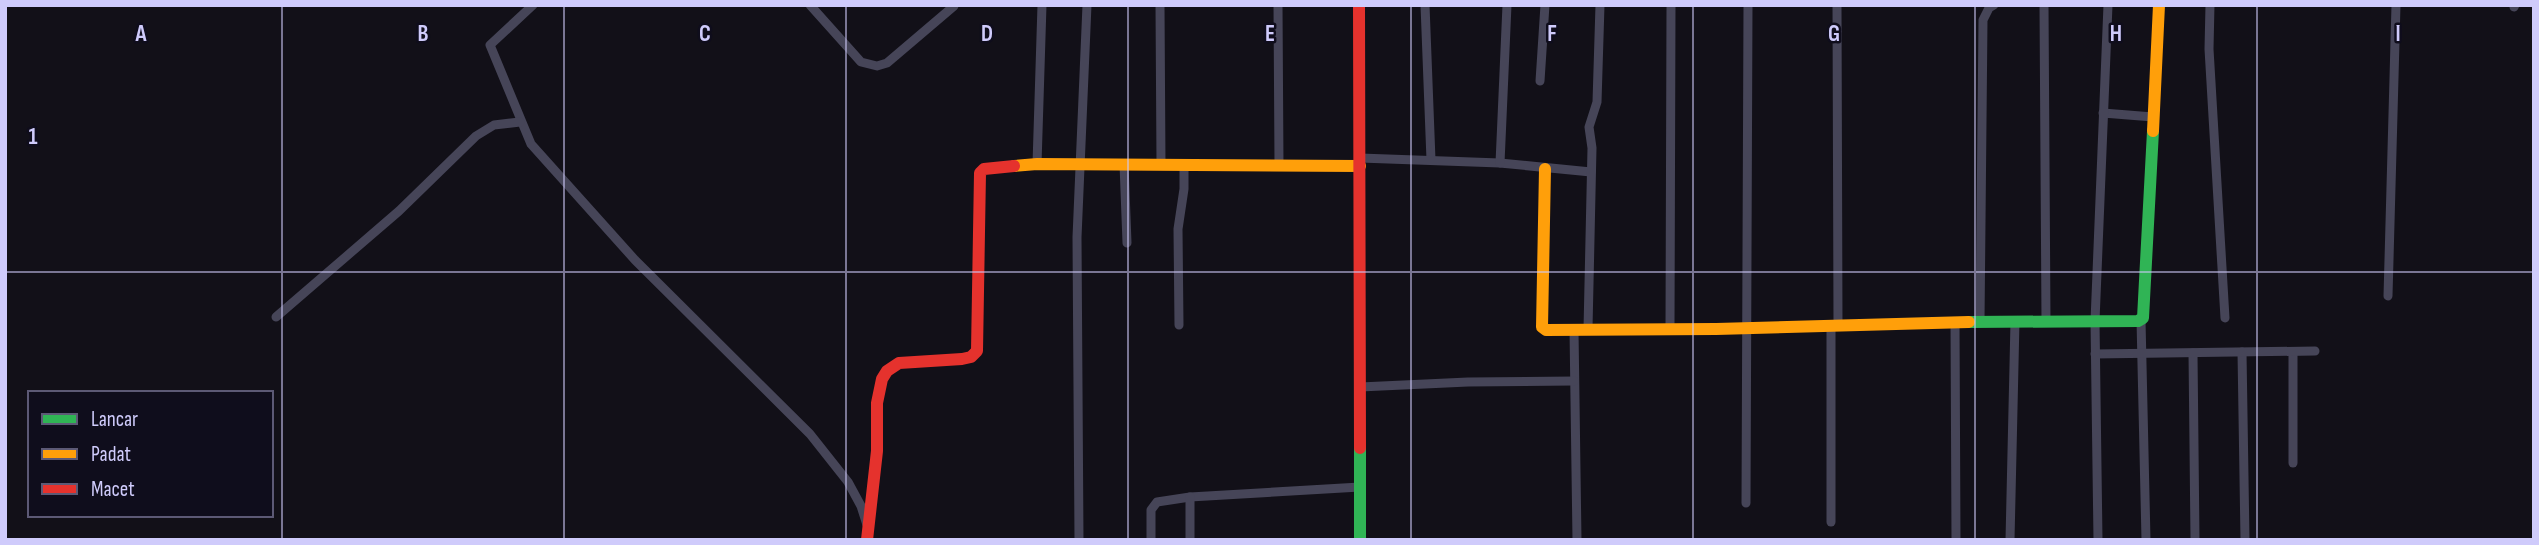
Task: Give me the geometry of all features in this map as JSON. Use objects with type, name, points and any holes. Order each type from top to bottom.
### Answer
[{"type":"street","points":[[533,5],[490,46],[531,144],[635,260],[823,450],[848,482],[861,506],[868,534]]},
{"type":"street","points":[[810,5],[861,62],[877,66],[887,63],[954,6]]},
{"type":"street","points":[[1037,164],[1042,5]]},
{"type":"street","points":[[1079,540],[1076,311],[1087,5]]},
{"type":"street","points":[[1160,5],[1161,164]]},
{"type":"street","points":[[1278,5],[1279,165]]},
{"type":"street","points":[[1359,5],[1360,540]]},
{"type":"street","points":[[1425,5],[1431,160]]},
{"type":"street","points":[[1500,163],[1507,5]]},
{"type":"street","points":[[1540,81],[1545,5]]},
{"type":"street","points":[[1588,329],[1591,172],[1589,127],[1597,102],[1600,5]]},
{"type":"street","points":[[1670,328],[1671,5]]},
{"type":"street","points":[[1746,503],[1748,5]]},
{"type":"street","points":[[1831,522],[1837,5]]},
{"type":"street","points":[[1980,322],[1983,20],[1989,8],[1994,5]]},
{"type":"street","points":[[2044,5],[2046,321]]},
{"type":"street","points":[[2098,540],[2095,321],[2108,5]]},
{"type":"street","points":[[2146,540],[2141,320],[2144,312],[2159,5]]},
{"type":"street","points":[[2210,5],[2209,49],[2225,318]]},
{"type":"street","points":[[2388,296],[2396,5]]},
{"type":"street","points":[[2103,113],[2153,117]]},
{"type":"street","points":[[276,317],[399,211],[476,136],[494,125],[520,122]]},
{"type":"street","points":[[868,534],[881,379],[899,363],[961,359],[975,354],[978,346],[980,173],[990,168],[1037,164],[1279,165],[1431,160],[1500,163],[1591,172]]},
{"type":"street","points":[[1124,164],[1127,243]]},
{"type":"street","points":[[1179,325],[1178,229],[1184,189],[1184,164]]},
{"type":"street","points":[[1545,169],[1542,327],[1546,330],[1574,337],[1588,329],[1747,328],[1833,331],[1955,322],[1980,322],[2014,330],[2046,321],[2141,320]]},
{"type":"street","points":[[1955,322],[1956,540]]},
{"type":"street","points":[[2010,540],[2014,330]]},
{"type":"street","points":[[1574,337],[1577,540]]},
{"type":"street","points":[[2095,354],[2315,351]]},
{"type":"street","points":[[2242,352],[2245,540]]},
{"type":"street","points":[[2293,352],[2293,463]]},
{"type":"street","points":[[2193,353],[2195,540]]},
{"type":"street","points":[[1360,387],[1574,381]]},
{"type":"street","points":[[1151,540],[1153,505],[1157,502],[1190,497],[1360,487]]},
{"type":"street","points":[[1190,497],[1190,540]]},
{"type":"traffic: fast","points":[[1969,322],[2138,321],[2143,318],[2153,131]]},
{"type":"traffic: fast","points":[[1360,448],[1360,540]]},
{"type":"traffic: slow","points":[[2153,131],[2159,5]]},
{"type":"traffic: slow","points":[[1014,166],[1360,166]]},
{"type":"traffic: slow","points":[[1545,169],[1542,327],[1546,330],[1716,329],[1969,322]]},
{"type":"traffic: jam","points":[[1359,5],[1360,448]]},
{"type":"traffic: jam","points":[[867,540],[877,451],[877,403],[882,379],[887,371],[899,363],[962,359],[971,357],[977,351],[980,173],[984,169],[1014,166]]}]
